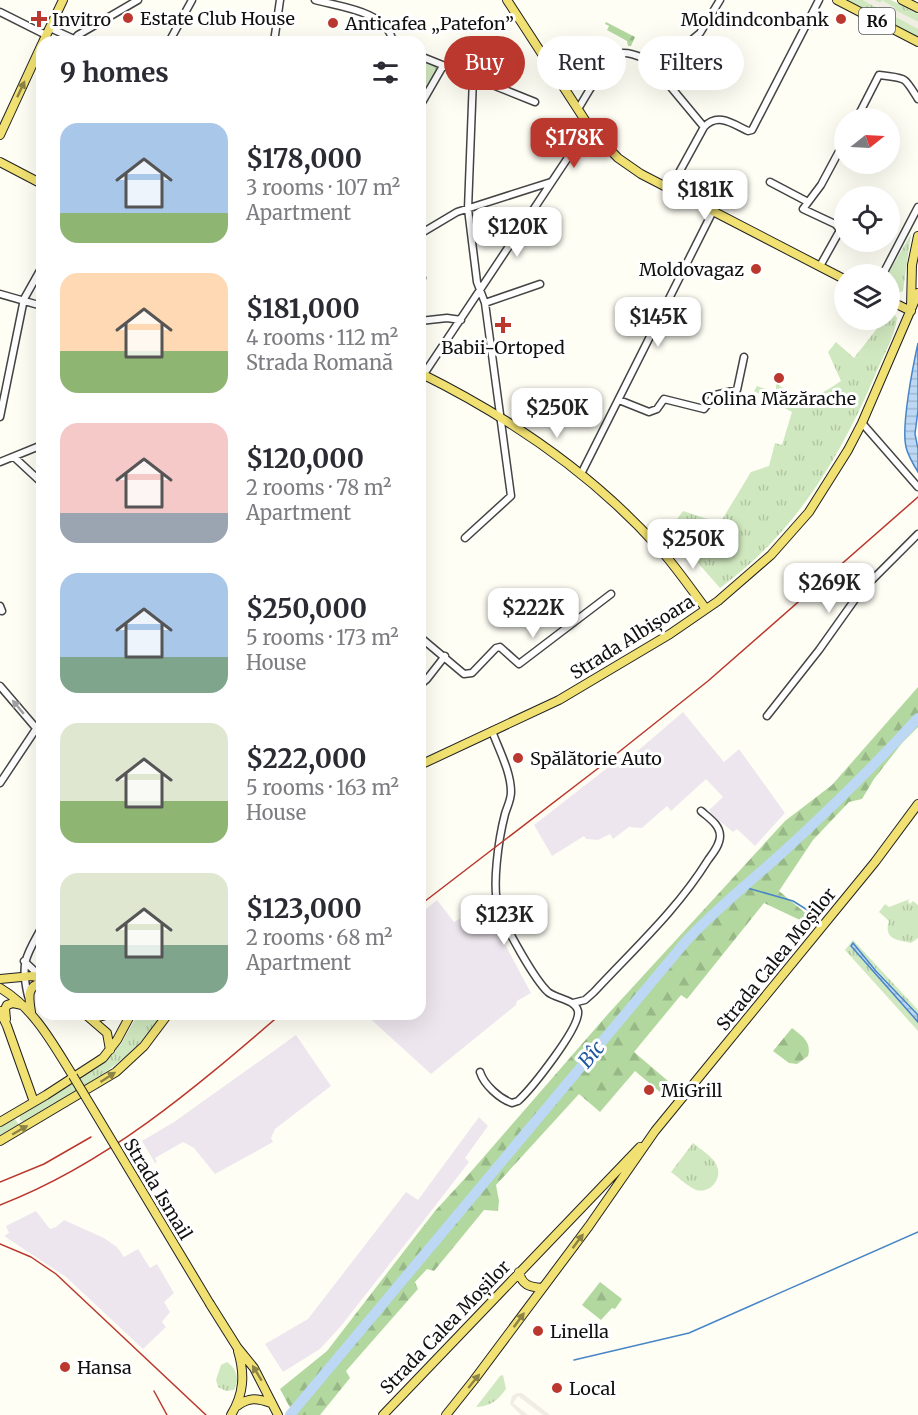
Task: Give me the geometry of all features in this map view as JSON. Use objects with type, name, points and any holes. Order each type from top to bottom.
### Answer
[{"type":"main road","points":[[45,36],[63,0]]},
{"type":"main road","points":[[507,0],[592,131],[618,159],[641,174],[834,274]]},
{"type":"main road","name":"R6","points":[[837,0],[918,42]]},
{"type":"main road","name":"R6","points":[[902,0],[918,9]]},
{"type":"main road","points":[[0,135],[36,57]]},
{"type":"main road","points":[[0,162],[36,181]]},
{"type":"main road","points":[[900,306],[910,311],[912,265],[918,236]]},
{"type":"main road","name":"Strada Albișoara","points":[[426,762],[559,700],[670,634],[739,585],[790,535],[809,512],[839,467],[862,423],[918,293]]},
{"type":"main road","points":[[426,379],[501,417],[581,474],[649,537],[706,609]]},
{"type":"main road","name":"Strada Calea Moșilor","points":[[446,1415],[589,1226],[655,1131],[875,862],[918,804]]},
{"type":"main road","points":[[0,979],[24,976],[36,978]]},
{"type":"main road","points":[[31,1013],[28,997],[36,984]]},
{"type":"main road","name":"Strada Ismail","points":[[0,988],[23,1005],[36,1020]]},
{"type":"main road","points":[[7,1026],[6,1007],[10,1003],[23,1005]]},
{"type":"main road","points":[[0,1011],[34,1102]]},
{"type":"main road","points":[[0,1019],[7,1026]]},
{"type":"main road","name":"Strada Ismail","points":[[36,1020],[56,1047],[210,1304],[237,1347],[254,1368],[278,1415]]},
{"type":"main road","points":[[92,1020],[107,1033],[110,1050]]},
{"type":"main road","points":[[0,1122],[92,1066],[110,1050],[128,1020]]},
{"type":"main road","points":[[0,1141],[117,1072],[144,1046],[164,1020]]},
{"type":"main road","name":"Strada Calea Moșilor","points":[[382,1415],[655,1131]]},
{"type":"main road","points":[[519,1272],[521,1279],[528,1286],[542,1288]]},
{"type":"main road","points":[[234,1411],[243,1385],[242,1364],[237,1347]]},
{"type":"main road","points":[[234,1411],[244,1401],[254,1398],[271,1403]]},
{"type":"street","points":[[80,36],[138,0]]},
{"type":"street","points":[[172,36],[192,0]]},
{"type":"street","points":[[275,36],[280,0]]},
{"type":"street","points":[[315,0],[380,21],[389,29],[391,36]]},
{"type":"street","points":[[696,36],[720,0]]},
{"type":"street","points":[[670,189],[704,127],[711,120],[717,118],[748,131],[752,130],[819,0]]},
{"type":"street","points":[[0,12],[43,36]]},
{"type":"street","points":[[578,110],[607,62],[614,55],[621,53],[638,56]]},
{"type":"street","points":[[426,59],[443,66],[426,96]]},
{"type":"street","points":[[862,108],[879,75],[892,75],[903,79],[912,87],[918,99]]},
{"type":"street","points":[[465,538],[511,496],[485,303],[479,292],[468,208],[473,90]]},
{"type":"street","points":[[504,90],[535,102]]},
{"type":"street","points":[[674,90],[704,127]]},
{"type":"street","points":[[426,369],[462,320],[551,182],[579,142],[592,131]]},
{"type":"street","points":[[820,266],[840,232],[840,228],[803,209],[821,185],[834,161]]},
{"type":"street","points":[[426,230],[457,212],[551,182]]},
{"type":"street","points":[[770,182],[808,202]]},
{"type":"street","points":[[888,264],[918,207]]},
{"type":"street","points":[[581,474],[713,211]]},
{"type":"street","points":[[0,417],[24,299],[36,278]]},
{"type":"street","points":[[485,303],[540,284]]},
{"type":"street","points":[[0,294],[36,304]]},
{"type":"street","points":[[426,320],[447,318],[462,320]]},
{"type":"street","points":[[619,400],[650,412],[657,409],[664,399],[704,410],[715,395],[737,390],[744,357]]},
{"type":"street","points":[[862,423],[918,487]]},
{"type":"street","points":[[0,462],[36,448]]},
{"type":"street","points":[[14,457],[36,477]]},
{"type":"street","points":[[767,716],[819,650],[861,591],[918,534]]},
{"type":"street","points":[[426,642],[464,674],[472,673],[496,648],[503,649],[516,663],[522,663],[611,594]]},
{"type":"street","points":[[426,680],[445,656]]},
{"type":"street","points":[[0,686],[36,728]]},
{"type":"street","points":[[0,783],[36,730]]},
{"type":"street","points":[[480,1072],[484,1081],[505,1099],[512,1103],[518,1101],[560,1049],[573,1027],[578,1011],[573,1004],[551,995],[543,987],[514,940],[499,910],[496,884],[499,845],[511,791],[507,772],[492,731]]},
{"type":"street","points":[[573,1004],[585,1000],[594,992],[675,908],[697,878],[719,844],[720,836],[717,825],[701,811]]},
{"type":"street","points":[[28,997],[24,961],[36,938]]},
{"type":"street","points":[[24,961],[36,973]]},
{"type":"shaded area","points":[[863,0],[874,0],[880,3],[882,0],[918,22],[918,29],[893,15],[891,17],[877,10],[878,7]]},
{"type":"shaded area","points":[[683,712],[724,762],[739,749],[785,813],[755,846],[737,829],[733,832],[712,815],[709,810],[723,797],[706,779],[671,811],[667,806],[642,828],[629,827],[613,839],[610,834],[598,840],[586,839],[584,836],[552,856],[534,825],[620,758],[627,760]]},
{"type":"shaded area","points":[[437,900],[454,922],[489,901],[507,932],[501,937],[531,993],[517,1001],[516,1005],[431,1074],[372,1020],[426,1020],[426,909]]},
{"type":"shaded area","points":[[296,1035],[331,1086],[275,1129],[271,1138],[273,1142],[215,1174],[194,1148],[183,1142],[155,1158],[157,1162],[155,1163],[142,1141],[174,1122]]},
{"type":"shaded area","points":[[479,1117],[488,1126],[465,1158],[469,1162],[341,1326],[320,1349],[283,1372],[265,1344],[308,1319],[406,1192],[418,1200]]},
{"type":"shaded area","points":[[36,1211],[50,1229],[64,1220],[104,1238],[117,1247],[124,1257],[138,1249],[150,1268],[157,1264],[174,1293],[164,1302],[170,1312],[162,1322],[166,1327],[143,1349],[66,1277],[4,1236],[9,1233],[6,1226]]},
{"type":"shaded area","points":[[522,1393],[550,1415],[543,1415],[518,1396],[513,1403],[528,1415],[521,1415],[510,1404],[512,1396]]},
{"type":"green space","points":[[846,0],[863,0],[890,17],[892,15],[918,28],[918,37]]},
{"type":"green space","points":[[874,0],[891,0],[918,14],[918,22],[882,1],[880,3]]},
{"type":"green space","points":[[606,22],[635,37],[631,46],[628,46],[626,36],[618,36],[607,30],[609,26],[605,24]]},
{"type":"green space","points":[[426,60],[440,67],[426,91]]},
{"type":"green space","points":[[911,234],[903,291],[900,292],[900,264],[894,264]]},
{"type":"green space","points":[[876,330],[894,330],[847,435],[813,492],[771,543],[720,588],[669,530],[683,511],[720,523],[751,472],[769,466],[775,443],[782,445],[792,412],[754,391],[757,386],[776,393],[776,383],[787,391],[786,393],[794,396],[801,398],[815,396],[841,381],[828,352],[836,342],[854,358]]},
{"type":"green space","points":[[918,687],[918,727],[902,743],[874,779],[862,799],[849,802],[813,840],[779,891],[809,916],[802,921],[764,903],[687,999],[681,995],[634,1052],[668,1081],[660,1092],[635,1071],[600,1112],[579,1094],[496,1185],[498,1211],[484,1210],[434,1271],[427,1269],[415,1282],[418,1289],[346,1371],[350,1378],[320,1415],[294,1415],[280,1389],[327,1351],[435,1211],[608,1014],[785,821],[832,785]]},
{"type":"green space","points":[[910,899],[908,901],[910,904],[913,901],[918,905],[918,938],[911,943],[890,936],[889,921],[879,912],[885,904],[889,907]]},
{"type":"green space","points":[[853,940],[918,1010],[918,1015],[853,944],[851,946],[918,1022],[918,1031],[845,950]]},
{"type":"green space","points":[[135,1020],[158,1020],[118,1063],[82,1088],[24,1122],[20,1120],[20,1115],[102,1064],[121,1044]]},
{"type":"green space","points":[[792,1028],[809,1047],[808,1056],[797,1064],[789,1063],[773,1051]]},
{"type":"green space","points":[[15,1119],[19,1125],[0,1135],[0,1127]]},
{"type":"green space","points":[[693,1143],[713,1159],[718,1171],[713,1185],[699,1191],[671,1172]]},
{"type":"green space","points":[[600,1282],[622,1299],[615,1309],[612,1308],[601,1320],[582,1305]]},
{"type":"green space","points":[[227,1362],[235,1371],[237,1378],[234,1390],[226,1391],[218,1387],[216,1380],[221,1365]]},
{"type":"green space","points":[[503,1375],[506,1389],[503,1393],[490,1404],[476,1407],[500,1376]]},
{"type":"water","points":[[918,343],[918,410],[915,434],[918,449],[918,472],[906,447],[905,425]]},
{"type":"water","points":[[853,943],[918,1015],[918,1022],[851,946]]},
{"type":"waterway","name":"Bîc","points":[[290,1415],[687,940],[834,804],[918,718]]},
{"type":"waterway","points":[[744,887],[793,901],[809,911]]},
{"type":"waterway","points":[[574,1360],[689,1333],[918,1232]]},
{"type":"railway","points":[[426,900],[708,681],[918,497]]},
{"type":"railway","points":[[0,1205],[39,1188],[113,1146],[183,1096],[274,1020]]},
{"type":"railway","points":[[0,1182],[44,1164],[91,1137]]},
{"type":"railway","points":[[0,1244],[31,1257],[56,1274],[206,1415]]},
{"type":"railway","points":[[154,1391],[167,1415]]},
{"type":"place","name":"Estate Club House","points":[[128,18]]},
{"type":"place","name":"Invitro","points":[[39,19]]},
{"type":"place","name":"Moldindconbank","points":[[841,19]]},
{"type":"place","name":"Anticafea „Patefon”","points":[[333,23]]},
{"type":"place","name":"Moldovagaz","points":[[756,269]]},
{"type":"place","name":"Babii-Ortoped","points":[[503,325]]},
{"type":"place","name":"Colina Măzărache","points":[[779,378]]},
{"type":"place","name":"Spălătorie Auto","points":[[518,758]]},
{"type":"place","name":"MiGrill","points":[[649,1090]]},
{"type":"place","name":"Linella","points":[[538,1331]]},
{"type":"place","name":"Hansa","points":[[65,1367]]},
{"type":"place","name":"Local","points":[[557,1388]]}]
